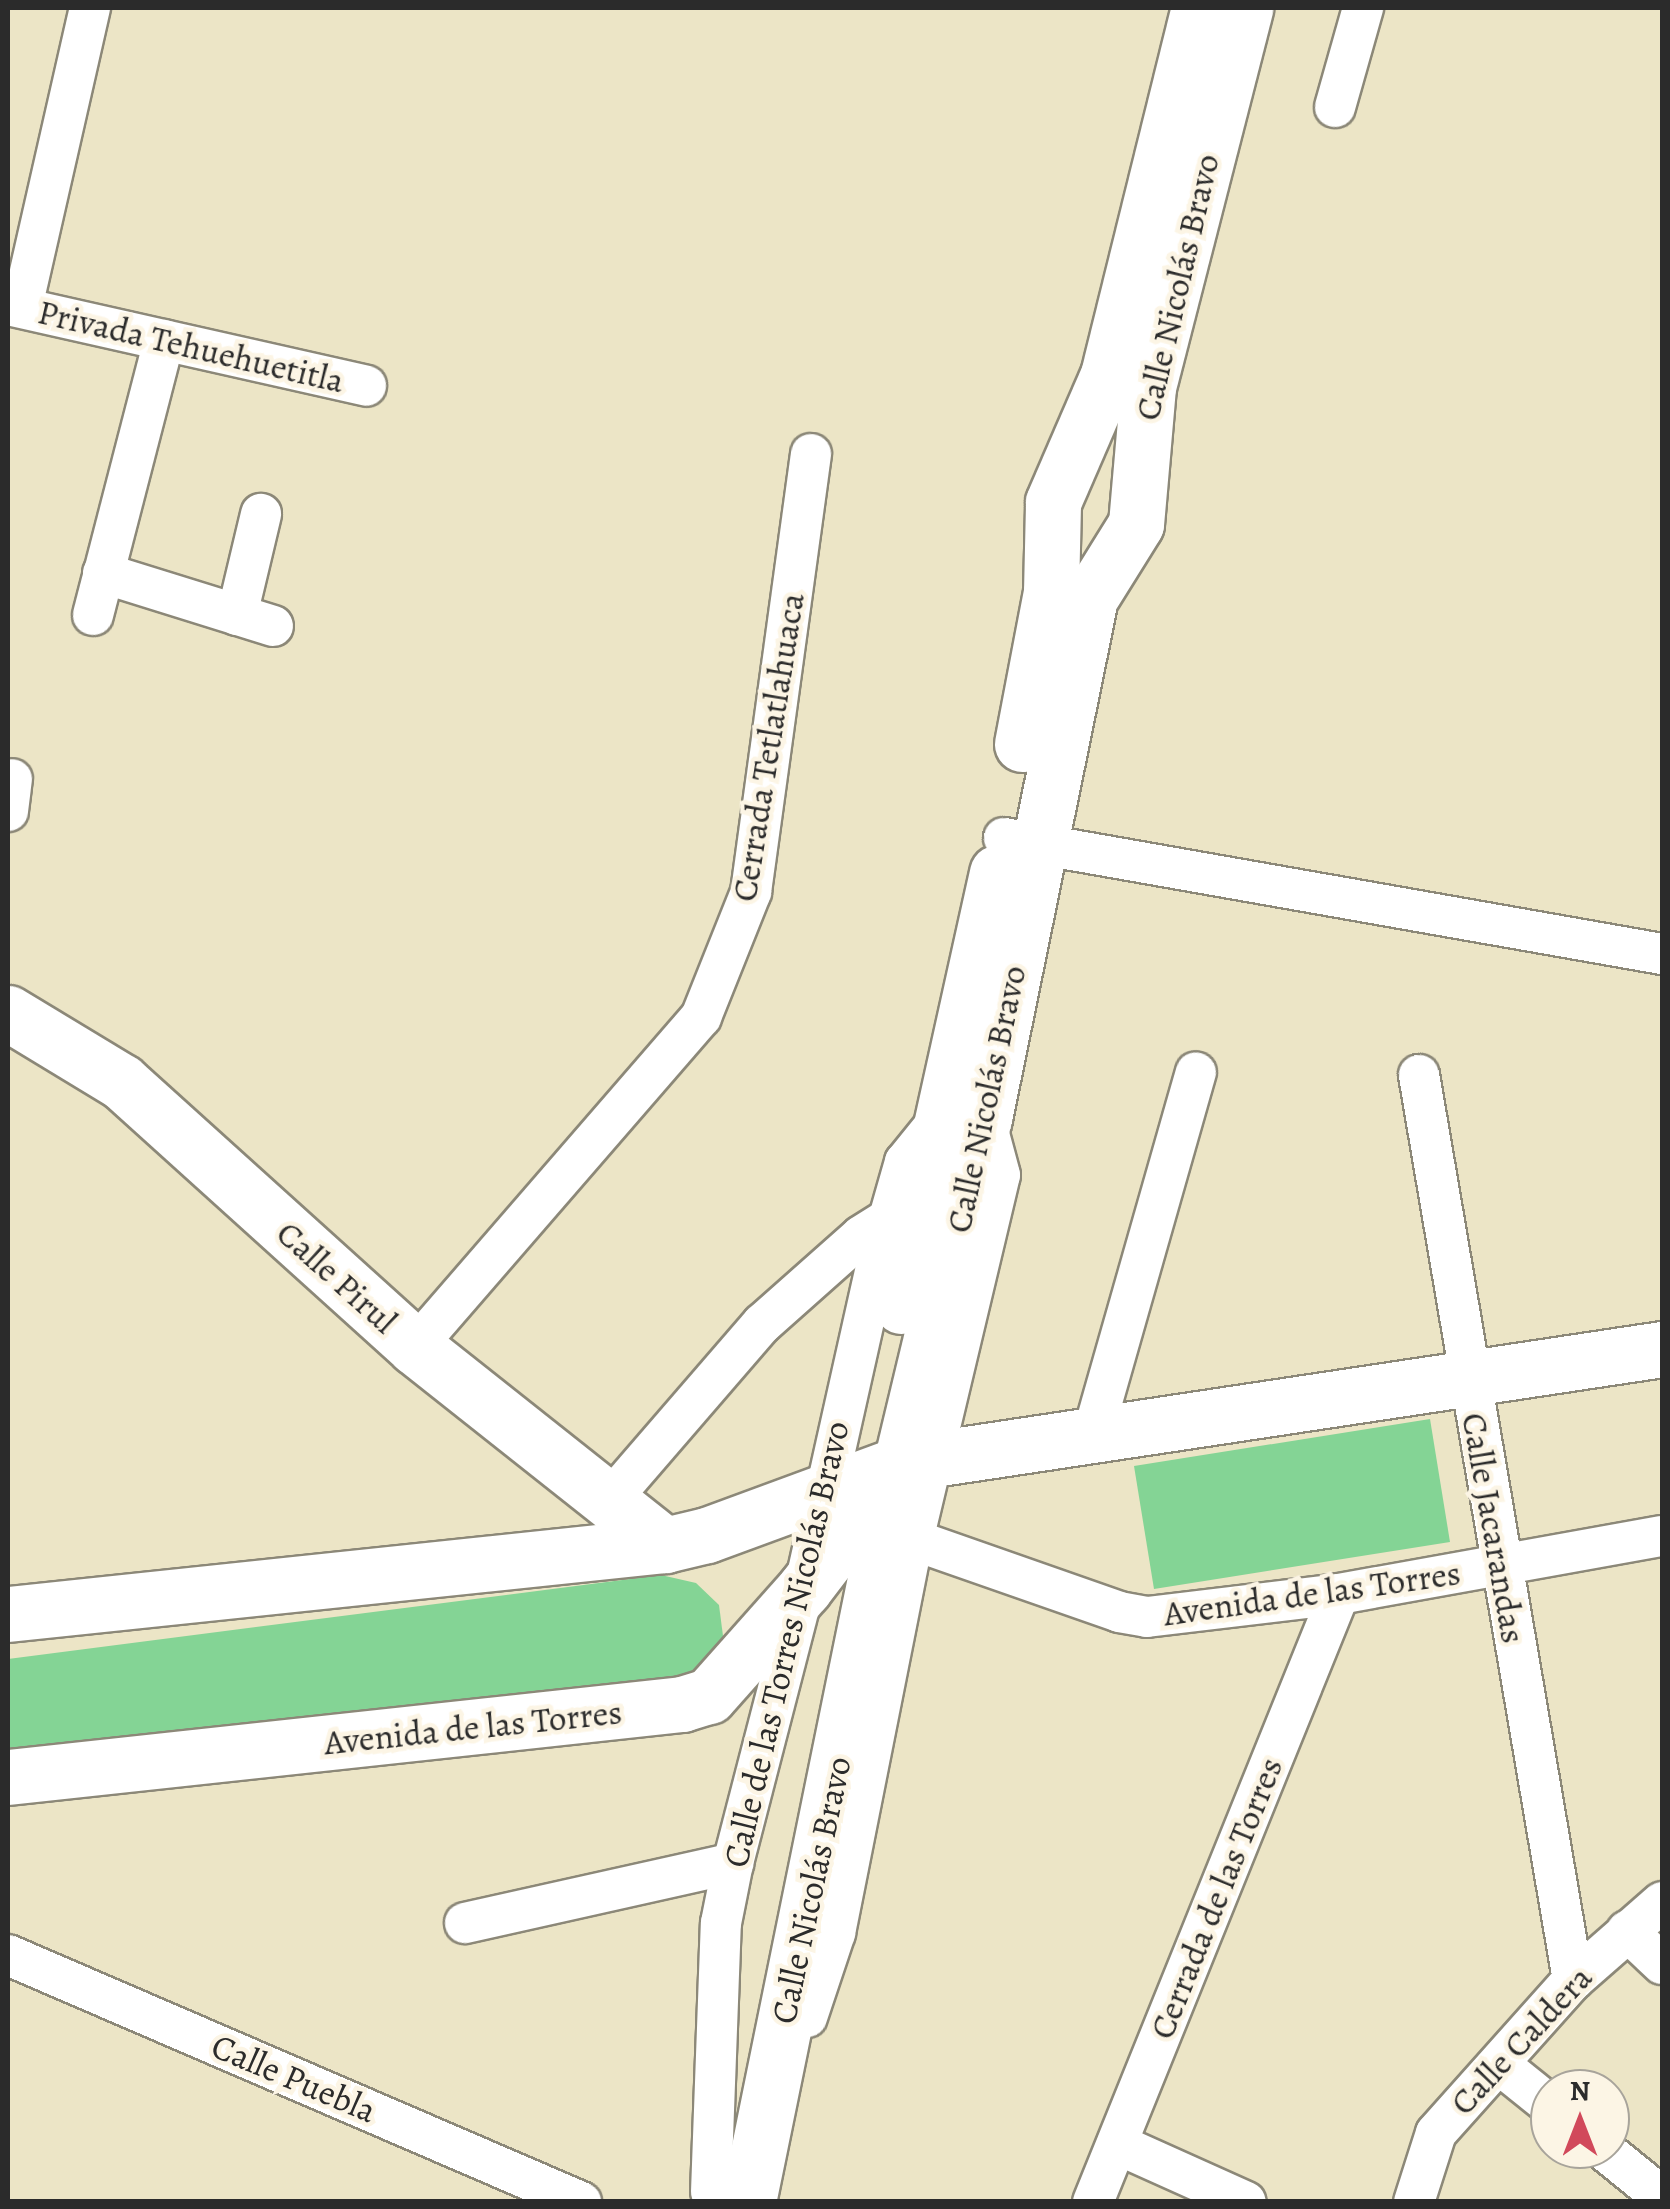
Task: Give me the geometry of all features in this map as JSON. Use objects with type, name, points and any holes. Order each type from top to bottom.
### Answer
[{"type":"main road","name":"Calle Nicolás Bravo","points":[[1022,841],[1051,592],[1053,502],[1108,375],[1199,8]]},
{"type":"main road","name":"Calle Nicolás Bravo","points":[[729,2197],[1022,841],[1090,598],[1136,524],[1148,387],[1245,8]]},
{"type":"main road","name":"Calle Pirul","points":[[8,1013],[122,1082],[415,1347],[665,1545]]},
{"type":"main road","points":[[8,1614],[665,1545],[882,1498],[1092,1437],[1662,1349]]},
{"type":"main road","name":"Avenida de las Torres","points":[[8,1777],[682,1704],[710,1696],[882,1498]]},
{"type":"street","name":"Privada Tehuehuetitla","points":[[90,8],[15,306],[366,386]]},
{"type":"street","points":[[1335,107],[1362,8]]},
{"type":"street","points":[[93,615],[164,340]]},
{"type":"street","name":"Cerrada Tetlatlahuaca","points":[[415,1347],[701,1016],[751,892],[811,454]]},
{"type":"street","points":[[104,573],[255,621],[262,514]]},
{"type":"street","points":[[1022,841],[1662,954]]},
{"type":"street","points":[[1092,1437],[1196,1072]]},
{"type":"street","name":"Calle Jacarandas","points":[[1419,1074],[1573,1980]]},
{"type":"street","points":[[882,1498],[1000,1174],[963,1117]]},
{"type":"street","name":"Calle de las Torres Nicolás Bravo","points":[[882,1498],[888,1220],[905,1162],[963,1117]]},
{"type":"street","name":"Calle Nicolás Bravo","points":[[608,1500],[762,1324],[861,1236],[888,1220]]},
{"type":"street","name":"Avenida de las Torres","points":[[882,1498],[1119,1612],[1147,1617],[1339,1594],[1662,1536]]},
{"type":"street","name":"Calle de las Torres Nicolás Bravo","points":[[729,2197],[722,1923],[733,1864],[804,1589]]},
{"type":"street","name":"Cerrada de las Torres","points":[[1093,2202],[1339,1594]]},
{"type":"street","points":[[465,1923],[733,1864]]},
{"type":"street","name":"Calle Caldera","points":[[1414,2202],[1436,2134],[1573,1980],[1662,1902]]},
{"type":"street","points":[[1627,1930],[1662,1964]]},
{"type":"street","name":"Calle Puebla","points":[[8,1955],[581,2202]]},
{"type":"street","points":[[1500,2064],[1530,2089]]},
{"type":"street","points":[[1117,2144],[1246,2202]]},
{"type":"street","points":[[1628,2169],[1662,2196]]},
{"type":"green space","points":[[1430,1419],[1450,1542],[1154,1589],[1134,1466]]},
{"type":"green space","points":[[661,1575],[696,1583],[719,1605],[723,1636],[718,1651],[692,1675],[8,1750],[8,1659]]}]
